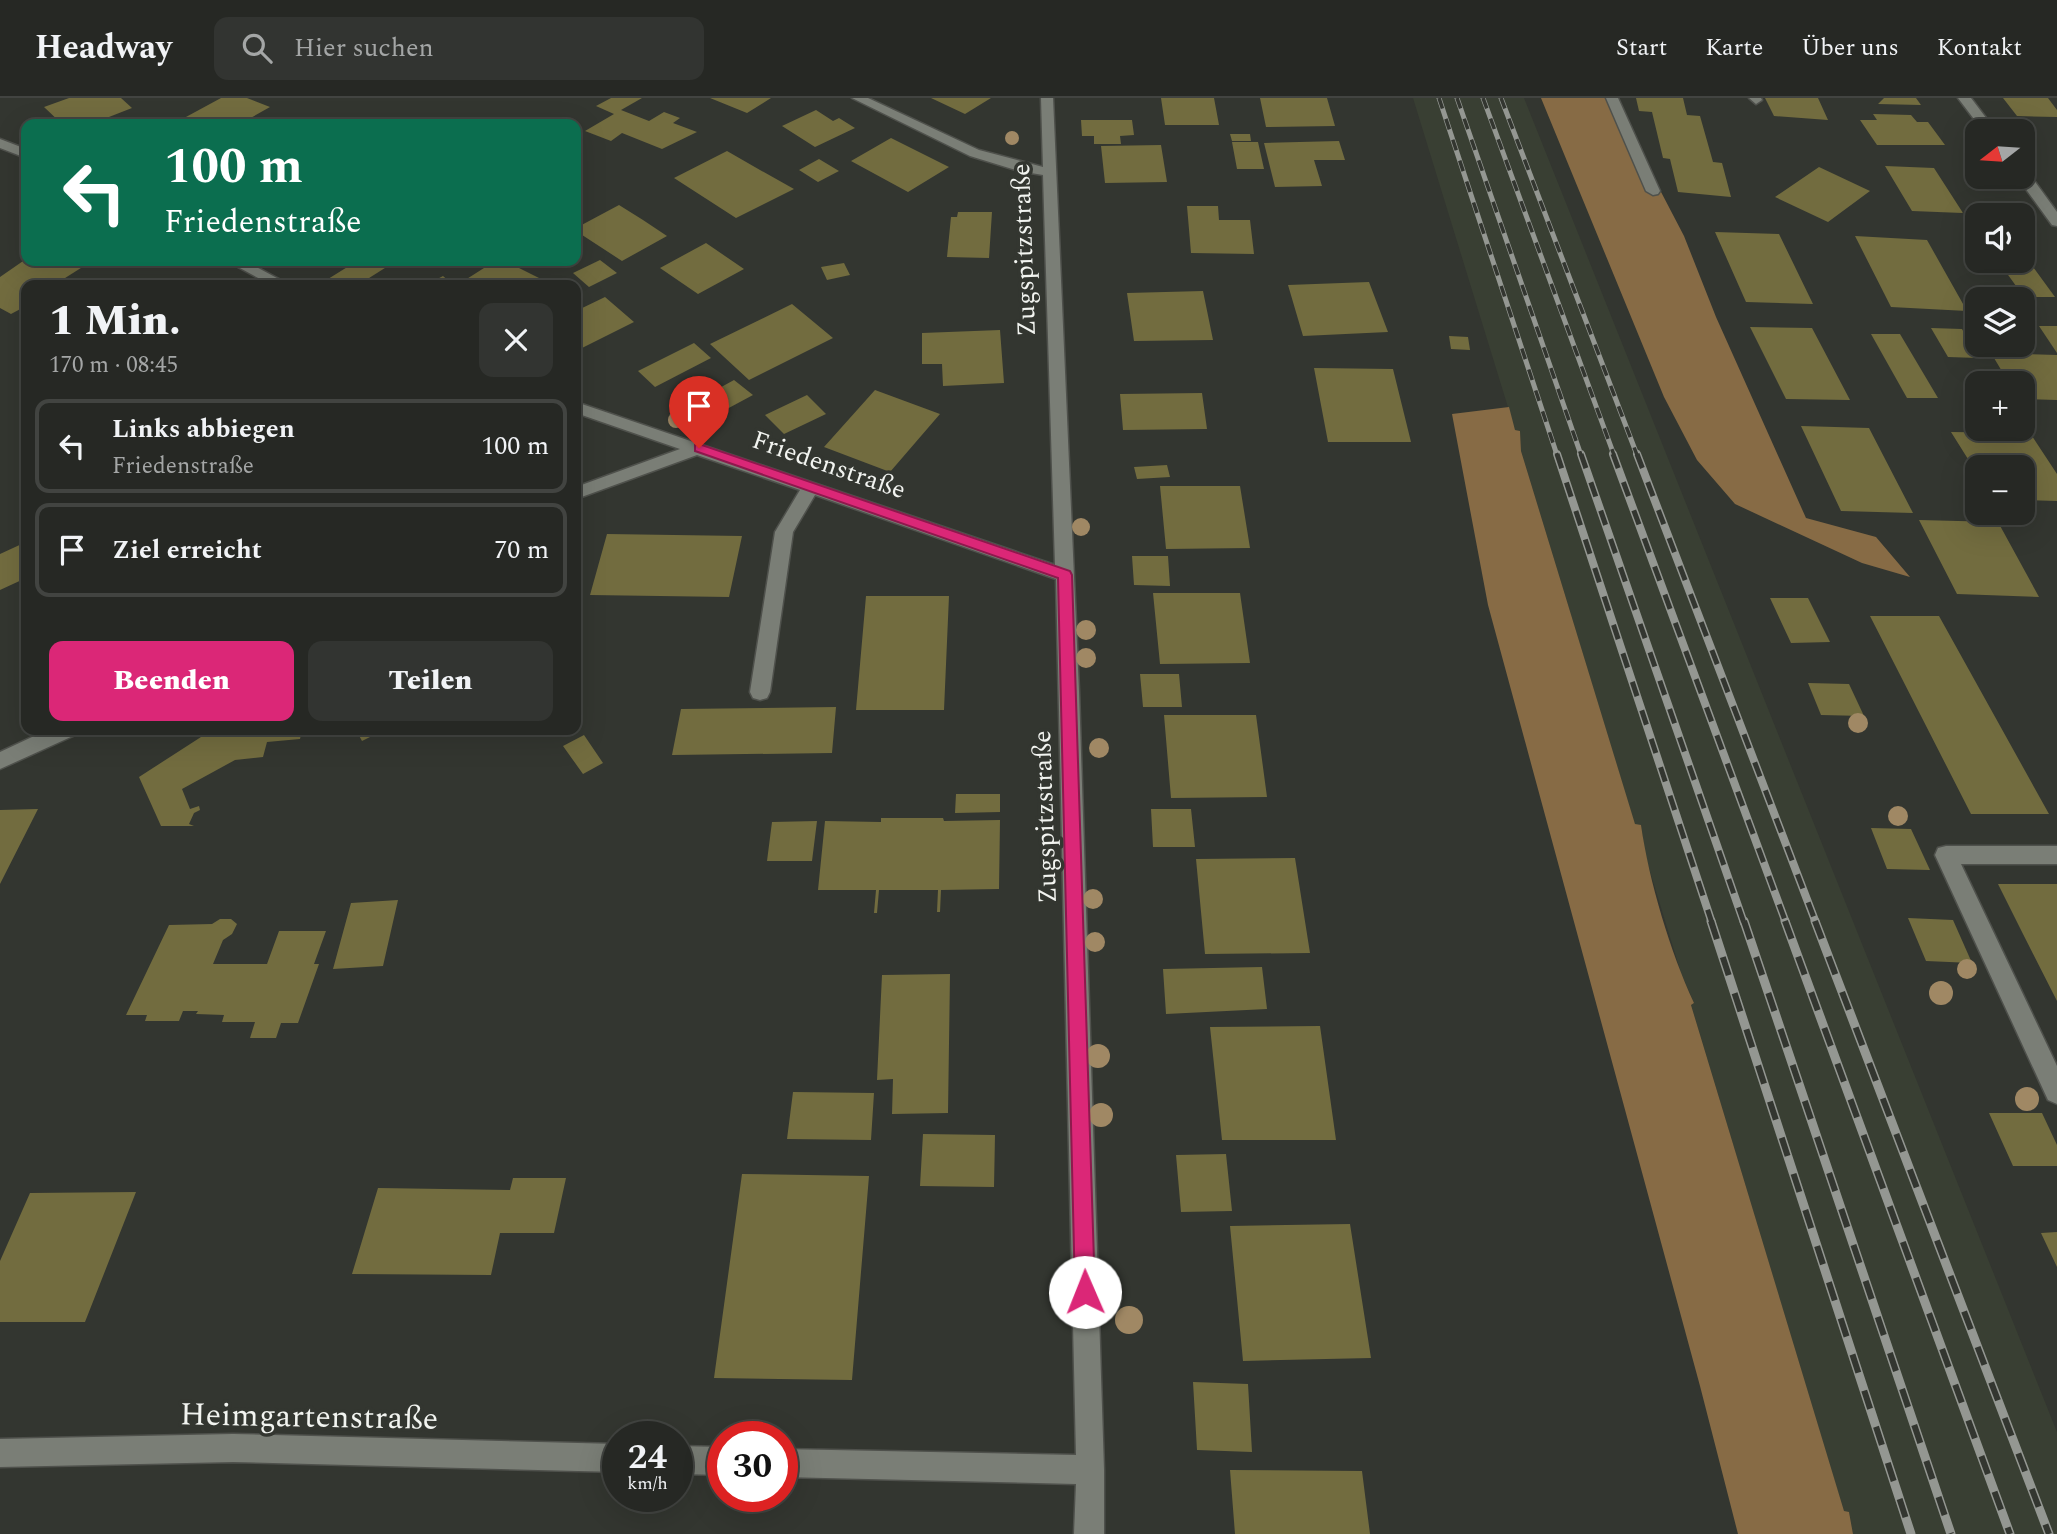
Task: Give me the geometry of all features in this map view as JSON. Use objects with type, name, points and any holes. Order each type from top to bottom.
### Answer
[{"type":"street","points":[[858,98],[957,145],[1022,170],[1048,172]]},
{"type":"street","name":"Zugspitzstraße","points":[[1046,98],[1065,575],[1090,1470],[1089,1534]]},
{"type":"street","points":[[1612,98],[1653,191]]},
{"type":"street","points":[[1964,98],[1981,119]]},
{"type":"street","points":[[0,143],[21,153]]},
{"type":"street","points":[[2033,189],[2057,222]]},
{"type":"street","points":[[244,266],[272,280]]},
{"type":"street","name":"Friedenstraße","points":[[581,409],[1065,575]]},
{"type":"street","points":[[581,491],[699,448]]},
{"type":"street","points":[[760,692],[784,531],[811,487]]},
{"type":"street","points":[[0,761],[55,735]]},
{"type":"street","points":[[2057,855],[1946,855],[2057,1092]]},
{"type":"street","name":"Heimgartenstraße","points":[[0,1453],[233,1448],[602,1458]]},
{"type":"street","points":[[798,1463],[1090,1470]]},
{"type":"shaded area","points":[[1413,98],[1524,98],[2057,1432],[2057,1534],[1853,1534],[1849,1512],[1844,1512],[1691,1005],[1694,1003],[1681,973],[1645,855],[1641,825],[1635,825],[1521,451],[1520,431],[1515,430]]},
{"type":"shaded area","points":[[1541,98],[1612,98],[1684,236],[1716,317],[1806,518],[1876,537],[1910,577],[1862,563],[1735,504],[1697,460],[1664,397]]},
{"type":"shaded area","points":[[1509,407],[1515,430],[1520,431],[1521,451],[1635,824],[1641,825],[1662,916],[1694,1003],[1691,1005],[1844,1511],[1849,1512],[1853,1534],[1738,1534],[1488,605],[1452,414]]},
{"type":"building","points":[[69,98],[121,98],[132,108],[104,119],[57,119],[44,107]]},
{"type":"building","points":[[221,98],[247,98],[270,107],[249,119],[182,119]]},
{"type":"building","points":[[611,98],[642,98],[621,110],[649,121],[664,112],[680,118],[673,123],[697,132],[662,149],[622,133],[611,141],[585,131],[614,114],[596,106]]},
{"type":"building","points":[[710,98],[771,98],[747,113]]},
{"type":"building","points":[[931,98],[991,98],[965,114]]},
{"type":"building","points":[[1161,98],[1214,98],[1219,125],[1165,125]]},
{"type":"building","points":[[1260,98],[1327,98],[1335,126],[1266,127]]},
{"type":"building","points":[[1636,98],[1683,98],[1687,115],[1700,116],[1713,162],[1722,163],[1731,197],[1678,192],[1670,159],[1663,158],[1652,112],[1639,111]]},
{"type":"building","points":[[1765,98],[1818,98],[1828,120],[1774,116]]},
{"type":"building","points":[[1884,98],[1916,98],[1921,105],[1878,104]]},
{"type":"building","points":[[2003,98],[2048,98],[2057,110],[2057,117],[2017,116]]},
{"type":"building","points":[[816,110],[833,121],[839,118],[855,128],[815,147],[782,126]]},
{"type":"building","points":[[1873,114],[1911,115],[1917,122],[1928,122],[1945,145],[1877,145],[1860,120],[1877,120]]},
{"type":"building","points":[[1081,120],[1132,120],[1134,135],[1120,136],[1121,144],[1094,144],[1094,136],[1082,136]]},
{"type":"building","points":[[1230,134],[1250,134],[1251,141],[1232,141]]},
{"type":"building","points":[[891,138],[949,167],[908,192],[851,161]]},
{"type":"building","points":[[1339,141],[1345,160],[1314,160],[1322,186],[1275,187],[1264,143]]},
{"type":"building","points":[[1232,142],[1258,142],[1264,169],[1237,169]]},
{"type":"building","points":[[1161,145],[1167,182],[1105,183],[1101,146]]},
{"type":"building","points":[[727,151],[794,189],[736,218],[674,178]]},
{"type":"building","points":[[819,159],[839,171],[818,182],[799,170]]},
{"type":"building","points":[[1885,166],[1934,168],[1963,213],[1912,211]]},
{"type":"building","points":[[1819,167],[1870,191],[1828,222],[1775,197]]},
{"type":"building","points":[[619,205],[667,236],[622,261],[581,234],[581,225]]},
{"type":"building","points":[[1187,206],[1218,206],[1219,220],[1250,220],[1254,254],[1191,253]]},
{"type":"building","points":[[958,212],[992,212],[989,258],[947,257],[951,217],[957,217]]},
{"type":"building","points":[[1715,232],[1779,234],[1813,304],[1746,302]]},
{"type":"building","points":[[1855,236],[1927,240],[1965,311],[1891,307]]},
{"type":"building","points":[[706,243],[744,269],[698,294],[660,268]]},
{"type":"building","points":[[600,260],[617,273],[589,287],[573,273]]},
{"type":"building","points":[[21,262],[21,266],[84,266],[62,280],[21,280],[21,309],[11,314],[0,308],[0,277]]},
{"type":"building","points":[[844,263],[850,275],[827,280],[821,267]]},
{"type":"building","points":[[349,266],[388,266],[366,280],[328,279]]},
{"type":"building","points":[[487,266],[515,266],[543,280],[465,280]]},
{"type":"building","points":[[2035,270],[2055,297],[2035,297],[2035,287],[2017,287],[2007,273],[2035,273]]},
{"type":"building","points":[[1369,282],[1388,332],[1303,336],[1288,285]]},
{"type":"building","points":[[1203,291],[1213,340],[1134,341],[1127,293]]},
{"type":"building","points":[[605,297],[634,322],[581,348],[581,309]]},
{"type":"building","points":[[792,304],[833,338],[749,380],[710,344]]},
{"type":"building","points":[[2039,326],[2057,326],[2057,353]]},
{"type":"building","points":[[1750,327],[1812,328],[1850,400],[1786,399]]},
{"type":"building","points":[[1931,328],[1962,329],[1965,334],[1965,357],[1978,358],[1948,357]]},
{"type":"building","points":[[1000,330],[1004,383],[943,386],[942,364],[922,364],[922,333]]},
{"type":"building","points":[[1871,334],[1900,334],[1938,398],[1907,398]]},
{"type":"building","points":[[1449,336],[1468,337],[1470,350],[1451,349]]},
{"type":"building","points":[[694,343],[711,358],[655,387],[638,371]]},
{"type":"building","points":[[2057,355],[2057,400],[2035,399],[2035,371],[2002,371],[1993,357]]},
{"type":"building","points":[[1314,368],[1393,369],[1411,442],[1328,442]]},
{"type":"building","points":[[734,380],[753,395],[712,417],[694,402]]},
{"type":"building","points":[[875,390],[940,414],[890,472],[824,447]]},
{"type":"building","points":[[1202,393],[1207,429],[1123,430],[1120,394]]},
{"type":"building","points":[[807,395],[826,414],[784,434],[765,415]]},
{"type":"building","points":[[1801,426],[1869,428],[1913,513],[1841,511]]},
{"type":"building","points":[[1951,432],[1965,432],[1965,441],[2035,441],[2057,474],[2057,501],[2035,500],[2035,455],[1965,455]]},
{"type":"building","points":[[1167,465],[1170,477],[1137,479],[1134,467]]},
{"type":"building","points":[[1160,486],[1240,486],[1250,548],[1166,549]]},
{"type":"building","points":[[1919,520],[1965,521],[1965,525],[2000,525],[2039,597],[1957,594]]},
{"type":"building","points":[[607,534],[742,536],[729,597],[590,595]]},
{"type":"building","points":[[21,544],[21,580],[0,590],[0,554]]},
{"type":"building","points":[[1132,556],[1168,556],[1170,586],[1134,585]]},
{"type":"building","points":[[1153,593],[1240,593],[1250,663],[1160,664]]},
{"type":"building","points":[[866,596],[949,596],[944,710],[856,710]]},
{"type":"building","points":[[1770,598],[1808,598],[1830,642],[1791,643]]},
{"type":"building","points":[[1870,616],[1939,616],[2049,814],[1971,814]]},
{"type":"building","points":[[1140,674],[1179,674],[1182,707],[1143,707]]},
{"type":"building","points":[[1808,683],[1849,684],[1864,716],[1821,715]]},
{"type":"building","points":[[836,707],[832,753],[672,755],[681,709]]},
{"type":"building","points":[[1164,715],[1256,715],[1267,797],[1171,798]]},
{"type":"building","points":[[301,735],[300,739],[267,742],[263,757],[235,760],[182,789],[190,809],[199,806],[200,810],[194,813],[189,824],[194,826],[161,826],[139,777],[201,737]]},
{"type":"building","points":[[359,735],[374,735],[362,741]]},
{"type":"building","points":[[584,735],[603,763],[583,774],[563,746]]},
{"type":"building","points":[[956,794],[1000,794],[1000,812],[955,813]]},
{"type":"building","points":[[38,809],[0,884],[0,810]]},
{"type":"building","points":[[1151,809],[1191,809],[1195,847],[1153,847]]},
{"type":"building","points":[[881,818],[1000,820],[999,889],[941,890],[940,912],[937,912],[938,890],[879,890],[877,913],[874,913],[876,890],[818,890],[825,821],[881,822]]},
{"type":"building","points":[[817,821],[812,861],[767,861],[772,822]]},
{"type":"building","points":[[1871,828],[1911,829],[1930,870],[1887,869]]},
{"type":"building","points":[[1295,858],[1310,953],[1205,954],[1196,859]]},
{"type":"building","points":[[1998,884],[2057,884],[2057,1001],[2023,934]]},
{"type":"building","points":[[398,900],[383,966],[333,969],[351,903]]},
{"type":"building","points":[[1908,918],[1953,920],[1972,963],[1926,961]]},
{"type":"building","points":[[220,919],[231,919],[237,924],[232,934],[223,940],[213,964],[267,964],[279,931],[326,931],[314,964],[319,964],[298,1023],[281,1023],[276,1038],[250,1038],[255,1022],[222,1022],[224,1015],[183,1011],[179,1021],[145,1021],[147,1015],[126,1015],[169,925],[212,924]]},
{"type":"building","points":[[1262,967],[1267,1009],[1166,1014],[1163,969]]},
{"type":"building","points":[[950,974],[948,1113],[892,1114],[893,1079],[877,1080],[882,975]]},
{"type":"building","points":[[1320,1026],[1336,1140],[1222,1140],[1210,1027]]},
{"type":"building","points":[[793,1092],[874,1093],[871,1140],[787,1139]]},
{"type":"building","points":[[1989,1113],[2042,1113],[2057,1145],[2057,1166],[2013,1166]]},
{"type":"building","points":[[923,1134],[995,1135],[994,1187],[920,1186]]},
{"type":"building","points":[[1226,1154],[1232,1211],[1181,1212],[1176,1155]]},
{"type":"building","points":[[742,1174],[869,1176],[852,1380],[714,1378]]},
{"type":"building","points":[[513,1178],[566,1178],[554,1233],[500,1233],[491,1275],[352,1274],[378,1188],[510,1190]]},
{"type":"building","points":[[136,1192],[85,1322],[0,1322],[0,1261],[30,1193]]},
{"type":"building","points":[[1350,1224],[1371,1358],[1243,1361],[1230,1226]]},
{"type":"building","points":[[2057,1232],[2057,1267],[2041,1233]]},
{"type":"building","points":[[1193,1382],[1248,1384],[1252,1452],[1197,1450]]},
{"type":"building","points":[[1230,1470],[1362,1471],[1370,1534],[1235,1534]]},
{"type":"railway","points":[[1439,98],[1557,455]]},
{"type":"railway","points":[[1457,98],[1581,455]]},
{"type":"railway","points":[[1483,98],[1614,455]]},
{"type":"railway","points":[[1501,98],[1637,455]]},
{"type":"railway","points":[[1557,454],[1712,923]]},
{"type":"railway","points":[[1581,454],[1744,923]]},
{"type":"railway","points":[[1613,454],[1786,923]]},
{"type":"railway","points":[[1637,454],[1816,923]]},
{"type":"railway","points":[[1711,921],[1911,1534]]},
{"type":"railway","points":[[1744,921],[1951,1534]]},
{"type":"railway","points":[[1785,921],[2010,1534]]},
{"type":"railway","points":[[1815,921],[2049,1534]]},
{"type":"route","points":[[699,448],[1065,575],[1085,1292]]}]
